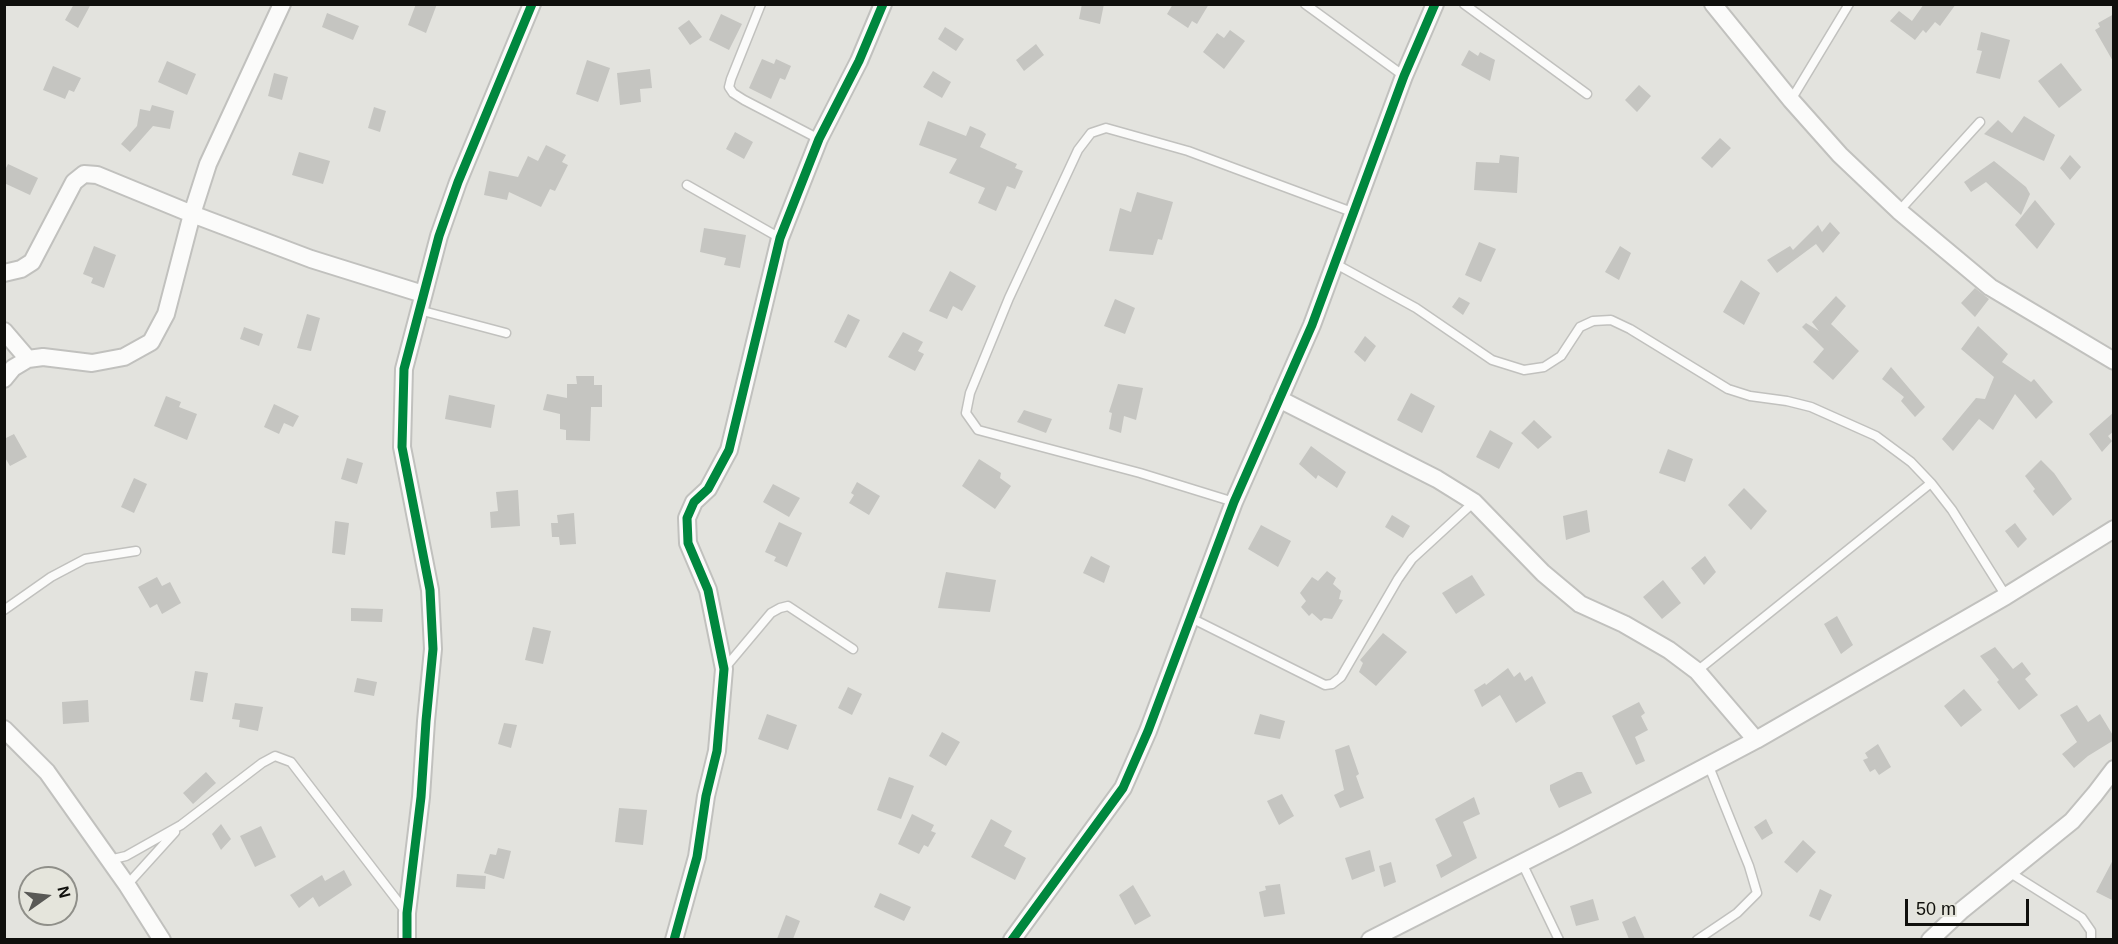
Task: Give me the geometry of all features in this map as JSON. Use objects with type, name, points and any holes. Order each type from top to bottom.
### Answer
[{"type":"street","points":[[7,370],[28,358],[43,357],[92,363],[124,357],[150,342],[166,314],[192,214],[208,164],[282,4]]},
{"type":"street","points":[[407,939],[407,913],[421,797],[433,649],[430,590],[402,447],[404,369],[439,236],[458,182],[532,4]]},
{"type":"street","points":[[674,939],[698,857],[706,796],[718,739],[724,669],[708,590],[688,543],[687,518],[694,502],[708,489],[729,450],[780,238],[819,139],[859,61],[883,4]]},
{"type":"street","points":[[1012,939],[1123,788],[1148,732],[1234,502],[1312,325],[1404,76],[1435,4]]},
{"type":"street","points":[[1713,4],[1791,100],[1840,155],[1899,211],[1990,287],[2114,361]]},
{"type":"street","points":[[4,273],[21,269],[32,262],[74,182],[84,174],[97,175],[421,302]]},
{"type":"street","points":[[4,331],[28,358]]},
{"type":"street","points":[[1279,399],[1437,479],[1474,502],[1543,573],[1580,604],[1624,624],[1669,650],[1697,671],[1756,740]]},
{"type":"street","points":[[1371,939],[1522,863],[1756,740],[2006,596],[2114,529]]},
{"type":"street","points":[[4,729],[47,772],[127,885],[162,939]]},
{"type":"street","points":[[1930,939],[1962,910],[2072,821],[2114,769]]},
{"type":"lane","points":[[761,4],[730,79],[729,87],[733,93],[744,100],[819,139]]},
{"type":"lane","points":[[1305,4],[1404,76]]},
{"type":"lane","points":[[1464,4],[1587,94]]},
{"type":"lane","points":[[1791,100],[1849,4]]},
{"type":"lane","points":[[1899,211],[1980,122]]},
{"type":"lane","points":[[1234,502],[1119,467],[978,430],[966,413],[970,393],[1014,287],[1078,150],[1091,133],[1106,128],[1188,151],[1352,212]]},
{"type":"lane","points":[[687,185],[780,238]]},
{"type":"lane","points":[[1334,263],[1416,308],[1492,360],[1524,370],[1544,367],[1561,356],[1580,327],[1593,321],[1611,320],[1630,329],[1728,389],[1750,396],[1811,407],[1876,436],[1911,462],[1931,483],[1952,510],[2006,596]]},
{"type":"lane","points":[[421,302],[506,333]]},
{"type":"lane","points":[[1697,671],[1931,483]]},
{"type":"lane","points":[[1191,618],[1325,685],[1332,684],[1341,677],[1412,559],[1474,502]]},
{"type":"lane","points":[[4,610],[51,577],[85,559],[136,551]]},
{"type":"lane","points":[[724,669],[771,613],[788,606],[853,649]]},
{"type":"lane","points":[[108,860],[126,856],[181,825],[262,763],[275,756],[291,762],[407,913]]},
{"type":"lane","points":[[1697,939],[1737,913],[1757,893],[1749,866],[1708,764]]},
{"type":"lane","points":[[127,885],[181,825]]},
{"type":"lane","points":[[1522,863],[1559,939]]},
{"type":"lane","points":[[2009,873],[2082,918],[2091,931],[2091,939]]},
{"type":"building","points":[[74,4],[91,4],[78,28],[65,20]]},
{"type":"building","points":[[416,4],[437,4],[426,33],[408,25]]},
{"type":"building","points":[[1082,4],[1104,4],[1100,24],[1079,19]]},
{"type":"building","points":[[1173,4],[1209,4],[1197,24],[1192,21],[1188,28],[1167,14]]},
{"type":"building","points":[[1924,4],[1956,4],[1940,26],[1935,22],[1926,33],[1923,30],[1915,40],[1890,21],[1899,11],[1912,21]]},
{"type":"building","points":[[327,13],[359,26],[353,40],[322,27]]},
{"type":"building","points":[[721,14],[742,24],[729,50],[709,40]]},
{"type":"building","points":[[2114,14],[2114,63],[2095,30],[2100,27],[2098,23]]},
{"type":"building","points":[[689,20],[702,37],[690,45],[678,28]]},
{"type":"building","points":[[945,27],[964,39],[956,51],[938,39]]},
{"type":"building","points":[[1230,30],[1245,41],[1224,69],[1203,52],[1217,33],[1224,38]]},
{"type":"building","points":[[1981,32],[2010,40],[2000,79],[1976,73],[1982,51],[1977,50]]},
{"type":"building","points":[[1036,44],[1044,55],[1024,71],[1016,60]]},
{"type":"building","points":[[1469,50],[1478,56],[1480,52],[1495,60],[1490,81],[1461,65]]},
{"type":"building","points":[[762,59],[774,64],[776,59],[791,66],[785,80],[780,78],[771,99],[749,88]]},
{"type":"building","points":[[587,60],[610,68],[598,102],[576,94]]},
{"type":"building","points":[[167,61],[196,74],[187,95],[158,82]]},
{"type":"building","points":[[2061,63],[2082,90],[2059,108],[2038,81]]},
{"type":"building","points":[[53,66],[81,78],[74,92],[69,90],[65,99],[43,90]]},
{"type":"building","points":[[650,69],[652,88],[640,89],[641,102],[620,105],[617,73]]},
{"type":"building","points":[[933,71],[951,82],[942,98],[923,87]]},
{"type":"building","points":[[274,73],[288,77],[282,100],[268,96]]},
{"type":"building","points":[[1639,85],[1651,96],[1637,112],[1625,100]]},
{"type":"building","points":[[152,105],[174,111],[170,129],[153,126],[130,152],[121,144],[137,126],[140,109],[150,111]]},
{"type":"building","points":[[374,107],[386,111],[380,132],[368,128]]},
{"type":"building","points":[[2024,116],[2055,135],[2044,161],[1984,134],[1998,120],[2012,133]]},
{"type":"building","points":[[928,121],[966,136],[970,126],[982,131],[986,134],[980,147],[1017,164],[1015,168],[1023,171],[1015,189],[1007,186],[996,211],[978,203],[985,188],[949,173],[957,159],[919,145]]},
{"type":"building","points":[[735,132],[753,142],[744,159],[726,149]]},
{"type":"building","points":[[1720,138],[1731,148],[1712,168],[1701,158]]},
{"type":"building","points":[[546,145],[566,155],[562,162],[568,165],[555,191],[550,189],[541,207],[509,192],[507,200],[484,195],[489,171],[518,177],[528,156],[538,161]]},
{"type":"building","points":[[299,152],[330,161],[323,184],[292,175]]},
{"type":"building","points":[[1500,155],[1519,157],[1517,193],[1474,190],[1476,162],[1499,163]]},
{"type":"building","points":[[2070,155],[2081,167],[2070,180],[2060,168]]},
{"type":"building","points":[[1994,161],[2026,187],[2030,194],[2021,215],[1986,182],[1971,192],[1964,182]]},
{"type":"building","points":[[8,164],[38,178],[30,195],[4,183],[4,172]]},
{"type":"building","points":[[1137,192],[1173,202],[1162,240],[1158,239],[1153,255],[1109,251],[1120,208],[1131,212]]},
{"type":"building","points":[[2035,200],[2055,224],[2037,249],[2015,225]]},
{"type":"building","points":[[1830,222],[1840,233],[1823,253],[1816,244],[1777,273],[1767,260],[1790,246],[1793,250],[1818,225],[1822,232]]},
{"type":"building","points":[[704,228],[746,235],[740,268],[724,265],[726,258],[700,252]]},
{"type":"building","points":[[1479,242],[1496,249],[1481,282],[1465,275]]},
{"type":"building","points":[[94,246],[116,255],[104,288],[91,283],[93,278],[83,274]]},
{"type":"building","points":[[1620,246],[1631,253],[1619,280],[1605,272]]},
{"type":"building","points":[[950,271],[976,286],[962,311],[953,306],[947,319],[929,311]]},
{"type":"building","points":[[1741,280],[1760,293],[1744,325],[1723,312]]},
{"type":"building","points":[[1975,288],[1989,299],[1975,317],[1961,303]]},
{"type":"building","points":[[1836,296],[1846,306],[1831,324],[1859,351],[1833,380],[1813,362],[1824,349],[1802,327],[1806,323],[1819,331],[1812,322]]},
{"type":"building","points":[[1459,297],[1470,303],[1463,315],[1452,307]]},
{"type":"building","points":[[1115,299],[1135,308],[1125,334],[1104,326]]},
{"type":"building","points":[[307,314],[320,318],[311,351],[297,348]]},
{"type":"building","points":[[848,314],[860,320],[846,348],[834,342]]},
{"type":"building","points":[[1978,326],[2008,354],[2002,362],[2031,382],[2034,379],[2053,402],[2036,419],[2015,394],[1993,430],[1979,419],[1953,451],[1942,439],[1976,398],[1985,399],[1994,377],[1961,349]]},
{"type":"building","points":[[244,327],[263,334],[259,346],[240,339]]},
{"type":"building","points":[[903,332],[923,342],[918,351],[924,354],[915,371],[888,357]]},
{"type":"building","points":[[1365,336],[1376,346],[1365,362],[1354,352]]},
{"type":"building","points":[[1891,367],[1925,407],[1915,417],[1901,401],[1904,397],[1882,379]]},
{"type":"building","points":[[576,376],[594,376],[594,385],[602,385],[602,407],[591,407],[590,441],[566,440],[566,430],[560,429],[560,414],[543,410],[547,394],[567,398],[567,384],[577,384]]},
{"type":"building","points":[[1118,384],[1143,388],[1136,420],[1124,416],[1121,433],[1109,429],[1112,413],[1109,412]]},
{"type":"building","points":[[1411,393],[1435,406],[1422,433],[1397,420]]},
{"type":"building","points":[[449,395],[495,405],[491,428],[445,419]]},
{"type":"building","points":[[166,396],[181,402],[179,407],[197,414],[187,440],[154,426]]},
{"type":"building","points":[[274,404],[299,416],[293,427],[284,423],[279,434],[264,427]]},
{"type":"building","points":[[1024,410],[1052,419],[1046,433],[1017,422]]},
{"type":"building","points":[[2114,412],[2114,431],[2108,436],[2112,441],[2102,452],[2089,434]]},
{"type":"building","points":[[1534,420],[1552,437],[1538,449],[1521,433]]},
{"type":"building","points":[[1490,430],[1513,443],[1499,469],[1476,457]]},
{"type":"building","points":[[14,434],[27,457],[10,466],[4,456],[4,439]]},
{"type":"building","points":[[1311,446],[1346,472],[1337,488],[1318,475],[1316,479],[1299,464]]},
{"type":"building","points":[[1668,449],[1693,459],[1685,482],[1659,473]]},
{"type":"building","points":[[347,458],[363,463],[357,484],[341,479]]},
{"type":"building","points":[[979,459],[1001,473],[1000,478],[1011,486],[995,509],[962,486]]},
{"type":"building","points":[[2041,460],[2054,473],[2072,499],[2053,516],[2033,491],[2035,489],[2025,476]]},
{"type":"building","points":[[134,478],[147,484],[134,513],[121,507]]},
{"type":"building","points":[[857,482],[880,496],[869,515],[849,503],[854,495],[851,493]]},
{"type":"building","points":[[773,484],[800,498],[789,517],[763,502]]},
{"type":"building","points":[[1744,488],[1767,511],[1751,530],[1728,505]]},
{"type":"building","points":[[518,490],[520,526],[491,528],[490,512],[498,511],[496,492]]},
{"type":"building","points":[[1587,510],[1590,532],[1566,540],[1563,516]]},
{"type":"building","points":[[574,513],[576,544],[560,545],[559,537],[552,537],[551,523],[558,523],[557,515]]},
{"type":"building","points":[[1392,515],[1410,526],[1403,538],[1385,527]]},
{"type":"building","points":[[335,521],[349,523],[345,555],[332,553]]},
{"type":"building","points":[[779,522],[802,533],[787,567],[774,561],[776,557],[765,552]]},
{"type":"building","points":[[2015,523],[2027,539],[2018,548],[2005,531]]},
{"type":"building","points":[[1261,525],[1291,541],[1278,567],[1248,549]]},
{"type":"building","points":[[1091,556],[1110,566],[1104,583],[1083,573]]},
{"type":"building","points":[[1705,556],[1716,572],[1704,585],[1691,568]]},
{"type":"building","points":[[1327,571],[1336,578],[1333,584],[1341,591],[1339,599],[1343,600],[1332,619],[1324,618],[1321,621],[1312,613],[1309,616],[1301,607],[1306,601],[1300,593],[1312,577],[1318,581]]},
{"type":"building","points":[[946,572],[996,580],[990,612],[938,608]]},
{"type":"building","points":[[1472,575],[1485,595],[1456,614],[1442,593]]},
{"type":"building","points":[[157,577],[162,586],[170,582],[181,603],[162,614],[157,604],[150,608],[138,587]]},
{"type":"building","points":[[1663,580],[1681,603],[1662,619],[1643,597]]},
{"type":"building","points":[[351,608],[383,609],[382,622],[351,621]]},
{"type":"building","points":[[1837,616],[1853,645],[1841,654],[1824,624]]},
{"type":"building","points":[[533,627],[551,631],[543,664],[525,660]]},
{"type":"building","points":[[1383,633],[1407,652],[1376,686],[1359,672],[1363,663],[1360,660]]},
{"type":"building","points":[[1995,647],[2013,669],[2022,662],[2031,674],[2025,679],[2038,695],[2019,710],[1980,656]]},
{"type":"building","points":[[1508,668],[1514,677],[1520,672],[1525,681],[1532,676],[1546,703],[1516,723],[1500,695],[1482,707],[1474,690],[1485,683],[1486,685]]},
{"type":"building","points":[[195,671],[208,673],[203,702],[190,700]]},
{"type":"building","points":[[357,678],[377,682],[374,696],[354,692]]},
{"type":"building","points":[[848,687],[862,694],[852,715],[838,708]]},
{"type":"building","points":[[1964,689],[1982,710],[1961,727],[1944,706]]},
{"type":"building","points":[[88,700],[89,722],[63,724],[62,702]]},
{"type":"building","points":[[1639,702],[1645,713],[1641,716],[1648,730],[1635,737],[1645,761],[1636,765],[1612,716]]},
{"type":"building","points":[[235,703],[263,707],[258,731],[239,727],[240,720],[232,719]]},
{"type":"building","points":[[2077,705],[2088,722],[2100,714],[2114,740],[2088,756],[2074,768],[2062,754],[2077,742],[2060,715]]},
{"type":"building","points":[[767,714],[797,725],[788,750],[758,739]]},
{"type":"building","points":[[1260,714],[1285,721],[1280,739],[1254,734]]},
{"type":"building","points":[[504,723],[517,725],[511,748],[498,744]]},
{"type":"building","points":[[942,732],[960,742],[946,766],[929,756]]},
{"type":"building","points":[[1878,744],[1891,767],[1879,775],[1875,769],[1870,772],[1863,760],[1868,758],[1865,753]]},
{"type":"building","points":[[1349,745],[1364,798],[1340,808],[1334,795],[1344,790],[1335,750]]},
{"type":"building","points":[[206,772],[216,783],[193,804],[183,793]]},
{"type":"building","points":[[1577,772],[1582,772],[1592,793],[1559,808],[1550,790],[1550,785]]},
{"type":"building","points":[[889,777],[914,786],[901,819],[877,810]]},
{"type":"building","points":[[1282,794],[1294,816],[1279,825],[1267,801]]},
{"type":"building","points":[[1474,797],[1480,814],[1463,822],[1477,858],[1441,878],[1436,865],[1452,856],[1435,819]]},
{"type":"building","points":[[619,808],[647,810],[643,845],[615,842]]},
{"type":"building","points":[[912,814],[934,825],[931,831],[936,833],[928,847],[924,845],[919,854],[898,844]]},
{"type":"building","points":[[991,819],[1012,831],[1004,846],[1026,858],[1015,880],[971,857]]},
{"type":"building","points":[[1766,819],[1773,833],[1762,840],[1754,827]]},
{"type":"building","points":[[221,824],[231,839],[221,850],[212,834]]},
{"type":"building","points":[[261,826],[276,857],[255,867],[240,836]]},
{"type":"building","points":[[1803,840],[1816,852],[1797,873],[1784,862]]},
{"type":"building","points":[[498,848],[511,851],[504,879],[484,873],[490,854],[496,855]]},
{"type":"building","points":[[1370,850],[1375,871],[1352,880],[1345,858]]},
{"type":"building","points":[[2114,858],[2114,901],[2096,892]]},
{"type":"building","points":[[1391,862],[1396,882],[1384,887],[1379,866]]},
{"type":"building","points":[[344,870],[352,885],[319,907],[313,897],[299,908],[290,895],[322,875],[325,881]]},
{"type":"building","points":[[457,874],[486,876],[485,889],[456,887]]},
{"type":"building","points":[[1280,884],[1285,914],[1264,917],[1259,892],[1266,890],[1265,886]]},
{"type":"building","points":[[1133,885],[1151,916],[1135,925],[1119,895]]},
{"type":"building","points":[[1820,889],[1832,895],[1820,921],[1809,916]]},
{"type":"building","points":[[880,893],[911,907],[904,921],[874,907]]},
{"type":"building","points":[[1593,899],[1599,920],[1576,926],[1570,906]]},
{"type":"building","points":[[786,915],[800,921],[793,939],[777,939]]},
{"type":"building","points":[[1635,916],[1645,939],[1629,939],[1622,922]]},
{"type":"cycle path","points":[[407,940],[407,913],[421,797],[433,649],[430,590],[402,447],[404,369],[439,236],[458,182],[532,4]]},
{"type":"cycle path","points":[[674,940],[697,857],[706,796],[717,751],[724,669],[708,590],[688,543],[687,518],[694,502],[708,489],[729,450],[780,238],[819,139],[859,61],[883,4]]},
{"type":"cycle path","points":[[1012,940],[1123,788],[1148,731],[1234,502],[1312,325],[1404,76],[1435,4]]}]
